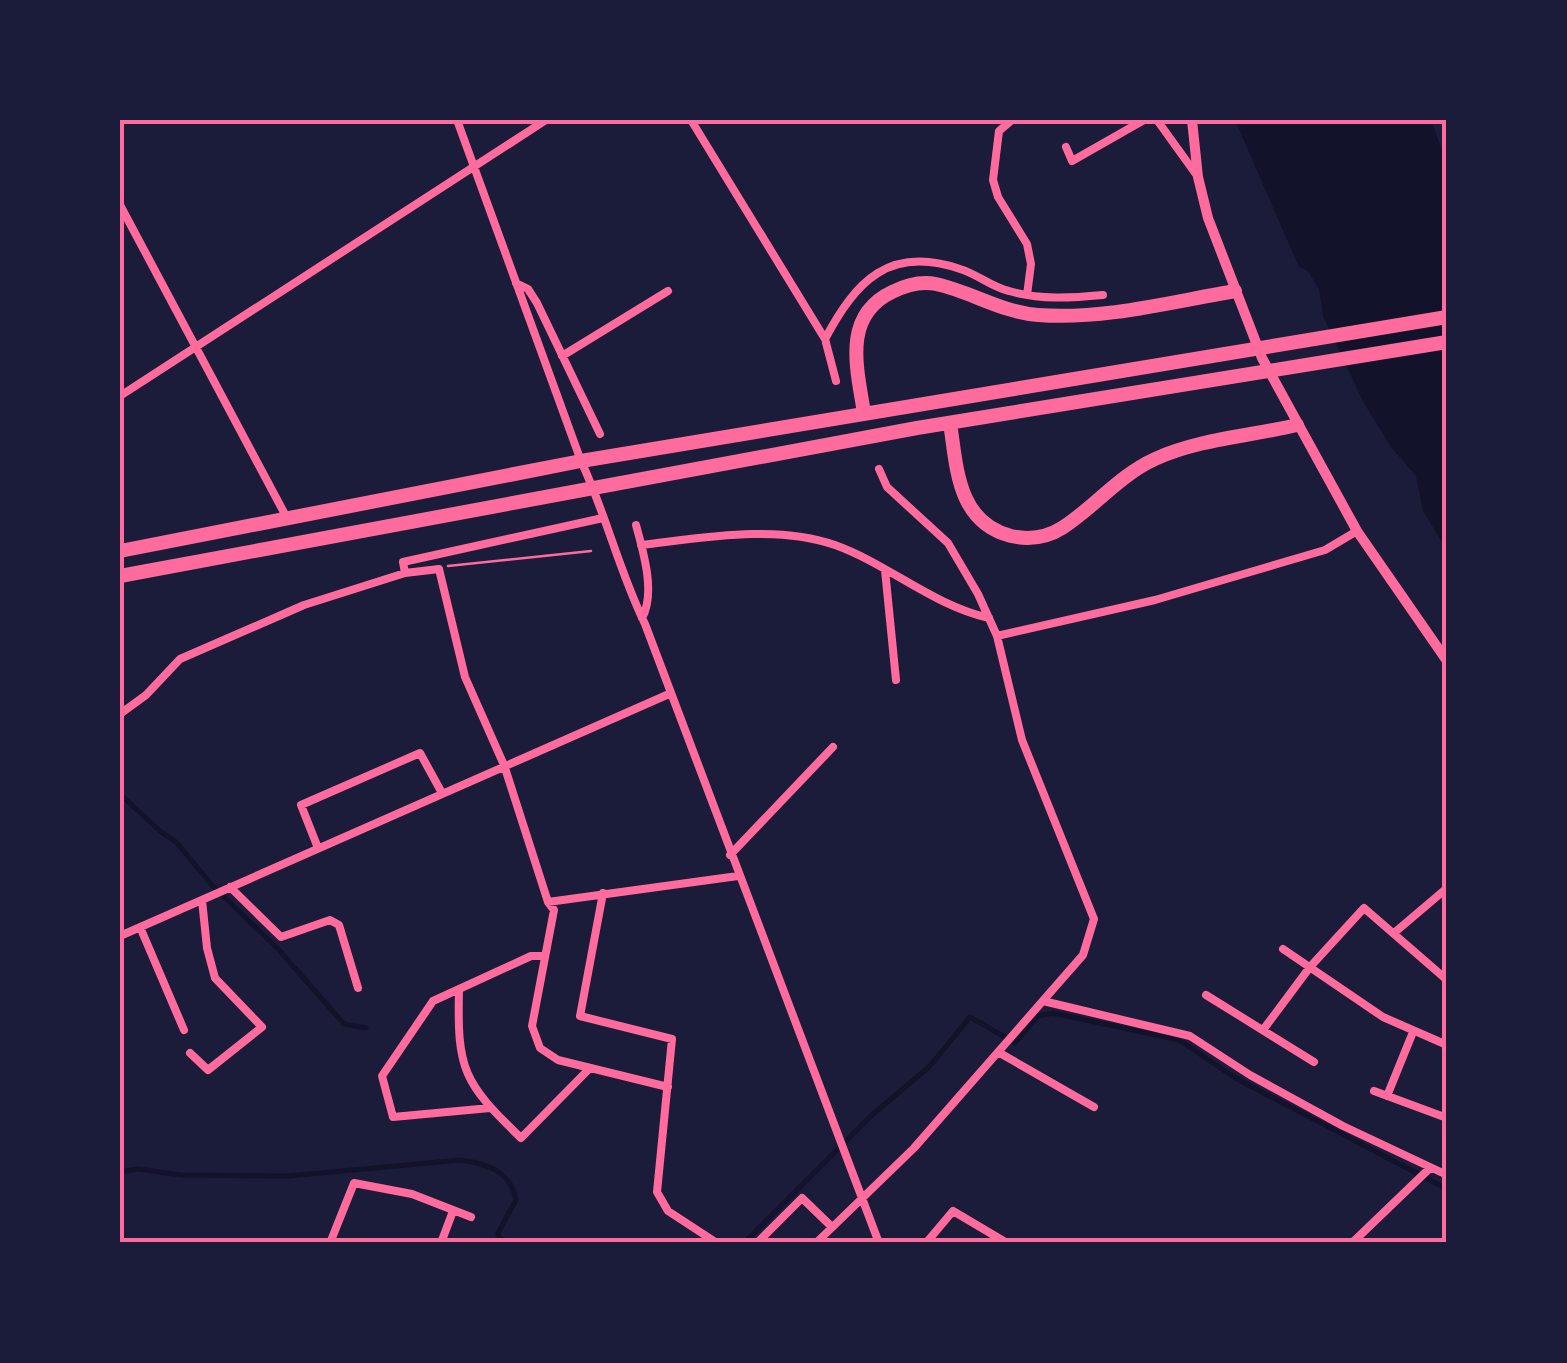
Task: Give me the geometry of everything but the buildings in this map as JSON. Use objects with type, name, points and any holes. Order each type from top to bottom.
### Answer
[{"type":"highway","points":[[864,413],[856,338],[871,306],[902,287],[934,283],[1014,312],[1075,316],[1235,291]]},
{"type":"highway","points":[[120,552],[581,461],[1447,317]]},
{"type":"highway","points":[[120,576],[950,423],[1447,342]]},
{"type":"highway","points":[[950,423],[966,504],[984,524],[1022,538],[1061,529],[1120,478],[1153,460],[1180,450],[1297,425]]},
{"type":"street","points":[[456,120],[623,578],[642,618],[879,1243]]},
{"type":"street","points":[[120,396],[546,120]]},
{"type":"street","points":[[707,120],[694,124],[825,339],[836,381]]},
{"type":"street","points":[[1012,120],[999,131],[993,180],[998,197],[1026,244],[1031,264],[1027,295]]},
{"type":"street","points":[[1066,147],[1072,162],[1144,120]]},
{"type":"street","points":[[1157,120],[1198,177]]},
{"type":"street","points":[[1192,120],[1198,177],[1208,218],[1262,358],[1357,531],[1447,661]]},
{"type":"street","points":[[120,204],[288,520]]},
{"type":"street","points":[[825,339],[842,306],[862,282],[887,267],[914,260],[938,262],[1005,290],[1039,298],[1102,295]]},
{"type":"street","points":[[514,282],[528,289],[537,303],[600,434]]},
{"type":"street","points":[[562,356],[668,292]]},
{"type":"street","points":[[816,1243],[914,1148],[1083,955],[1094,919],[1022,740],[998,636],[948,543],[887,488],[879,469]]},
{"type":"street","points":[[405,573],[403,562],[603,518]]},
{"type":"street","points":[[636,525],[648,608],[642,618]]},
{"type":"street","points":[[998,636],[1155,600],[1326,550],[1357,531]]},
{"type":"street","points":[[641,545],[737,535],[804,538],[836,545],[929,595],[989,618]]},
{"type":"street","points":[[120,714],[146,695],[180,659],[304,606],[405,573],[439,569],[465,677],[504,765],[548,902],[554,910],[532,1026],[534,1038],[548,1055],[668,1087]]},
{"type":"street","points":[[885,570],[896,680]]},
{"type":"street","points":[[120,936],[669,694]]},
{"type":"street","points":[[730,854],[833,747]]},
{"type":"street","points":[[318,848],[301,805],[420,753],[442,793]]},
{"type":"street","points":[[548,902],[738,876]]},
{"type":"street","points":[[230,886],[281,937],[330,920],[338,925],[358,988]]},
{"type":"street","points":[[1394,933],[1447,888]]},
{"type":"street","points":[[603,893],[580,1016],[672,1038],[657,1192],[668,1212],[716,1243]]},
{"type":"street","points":[[190,1053],[208,1070],[262,1026],[215,978],[202,900]]},
{"type":"street","points":[[1263,1030],[1310,967],[1364,908],[1447,980]]},
{"type":"street","points":[[140,927],[184,1030]]},
{"type":"street","points":[[1283,948],[1383,1017],[1447,1045]]},
{"type":"street","points":[[490,1108],[393,1118],[382,1076],[433,1001],[531,956],[546,956]]},
{"type":"street","points":[[459,989],[460,1055],[472,1088],[521,1138],[590,1068]]},
{"type":"street","points":[[1206,995],[1314,1062]]},
{"type":"street","points":[[1043,1001],[1190,1036],[1250,1075],[1343,1126],[1447,1176]]},
{"type":"street","points":[[1387,1096],[1412,1032]]},
{"type":"street","points":[[998,1052],[1094,1108]]},
{"type":"street","points":[[1374,1091],[1447,1118]]},
{"type":"street","points":[[1352,1243],[1430,1168]]},
{"type":"street","points":[[330,1243],[354,1183],[412,1194],[470,1217]]},
{"type":"street","points":[[757,1243],[802,1198],[832,1227]]},
{"type":"street","points":[[440,1243],[453,1211]]},
{"type":"street","points":[[926,1243],[953,1211],[1007,1243]]},
{"type":"path","points":[[439,569],[591,551]]},
{"type":"shaded area","points":[[1235,120],[1431,120],[1447,164],[1447,550],[1423,511],[1416,476],[1391,447],[1364,403],[1323,316],[1319,289],[1308,271],[1299,267]]},
{"type":"waterway","points":[[120,794],[176,842],[344,1024],[366,1028]]},
{"type":"waterway","points":[[744,1243],[872,1115],[930,1066],[970,1017],[1015,1043],[1038,1016],[1053,1013],[1179,1040],[1237,1079],[1447,1189]]},
{"type":"waterway","points":[[120,1172],[138,1169],[181,1175],[288,1176],[461,1160],[489,1167],[509,1182],[516,1200],[498,1233],[499,1238],[511,1243]]}]
